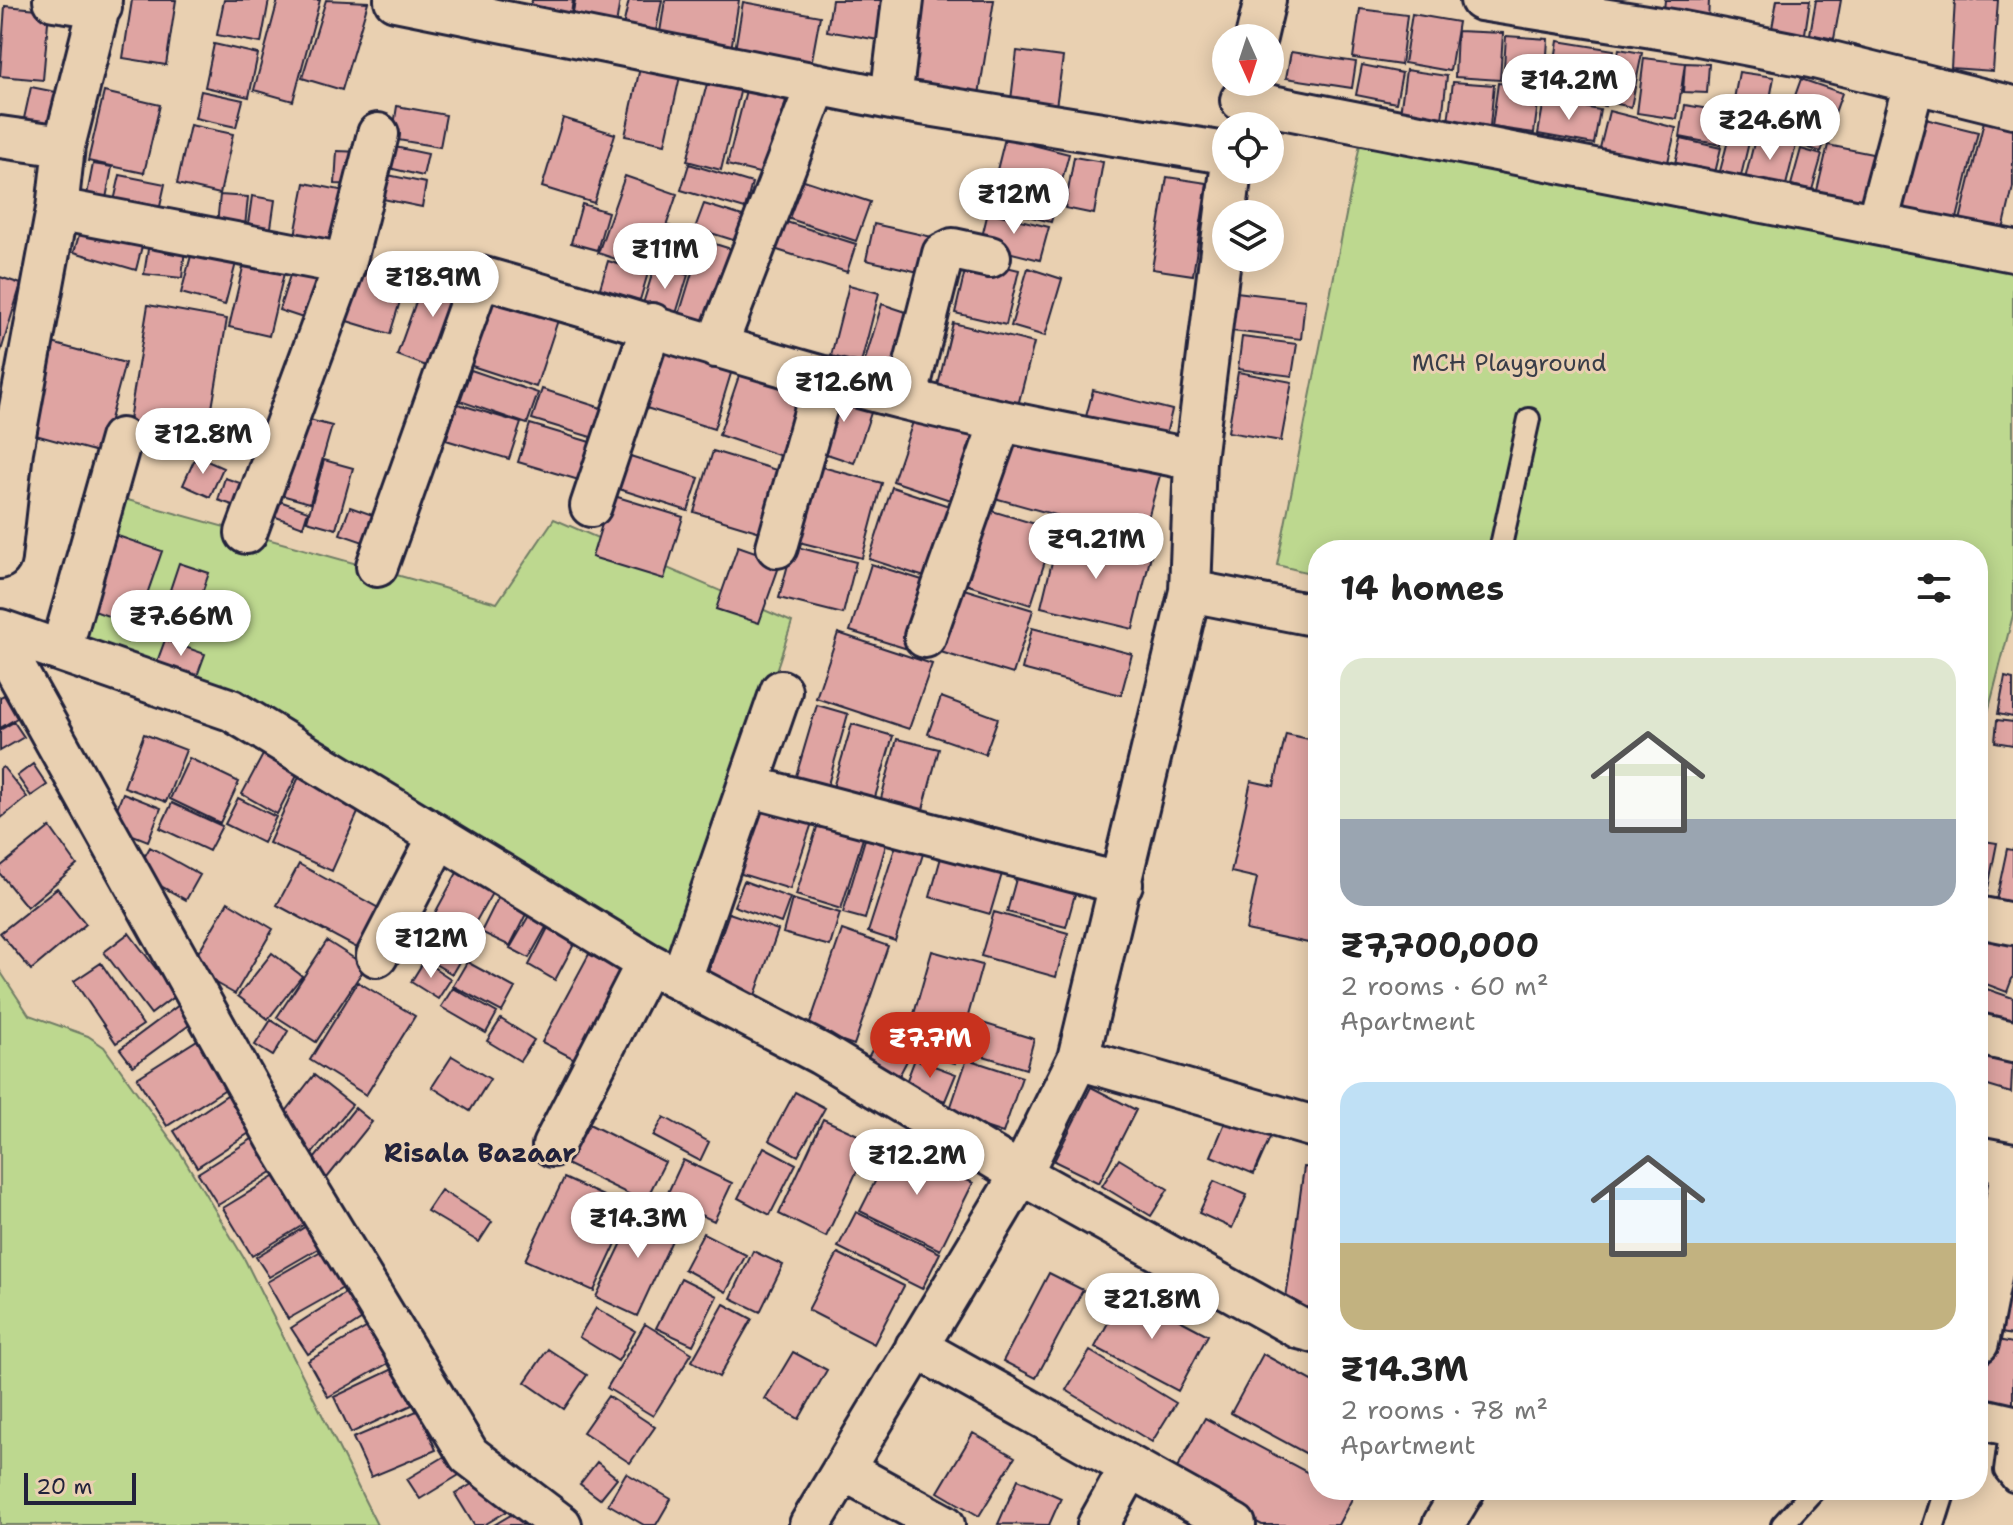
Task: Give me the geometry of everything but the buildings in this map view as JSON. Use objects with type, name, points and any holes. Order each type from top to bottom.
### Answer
[{"type":"street","points":[[0,558],[6,449],[57,209],[64,146],[101,4],[54,0]]},
{"type":"street","points":[[891,99],[903,0]]},
{"type":"street","points":[[1259,24],[1265,0]]},
{"type":"street","points":[[1481,0],[1678,31],[2013,107]]},
{"type":"street","points":[[418,3],[891,99],[1212,151]]},
{"type":"street","points":[[1877,223],[1914,83]]},
{"type":"street","points":[[716,347],[817,84]]},
{"type":"street","points":[[1241,103],[2013,251]]},
{"type":"street","points":[[246,533],[345,264],[378,134]]},
{"type":"street","points":[[0,137],[64,146]]},
{"type":"street","points":[[810,1525],[1021,1174],[1078,1059],[1190,591],[1195,460],[1229,184]]},
{"type":"street","points":[[57,209],[345,264]]},
{"type":"street","points":[[906,399],[943,254],[953,249],[990,257]]},
{"type":"street","points":[[377,566],[480,277],[906,399],[1195,460]]},
{"type":"street","points":[[591,506],[652,324]]},
{"type":"street","points":[[777,547],[825,377]]},
{"type":"street","points":[[925,637],[1001,421]]},
{"type":"street","points":[[61,651],[121,439]]},
{"type":"street","points":[[1190,591],[1308,614]]},
{"type":"street","points":[[0,630],[231,710],[438,838],[664,971],[821,1054],[1021,1174],[1308,1330]]},
{"type":"street","points":[[0,641],[276,1137],[469,1455],[561,1525]]},
{"type":"street","points":[[553,1146],[664,971],[748,786],[781,691]]},
{"type":"street","points":[[748,786],[1122,884]]},
{"type":"street","points":[[377,956],[438,838]]},
{"type":"street","points":[[1988,919],[2013,924]]},
{"type":"street","points":[[1988,1036],[2013,1042]]},
{"type":"street","points":[[1078,1059],[1308,1125]]},
{"type":"street","points":[[1988,1159],[2013,1165],[1988,1268]]},
{"type":"street","points":[[916,1347],[1235,1525]]},
{"type":"street","points":[[1098,1525],[1130,1468]]},
{"type":"street","points":[[844,1470],[944,1525]]},
{"type":"street","points":[[1443,1525],[1458,1500]]},
{"type":"lane","points":[[1502,540],[1529,419]]},
{"type":"lane","points":[[2001,1424],[2005,1471],[2013,1481]]},
{"type":"lane","points":[[1782,1525],[1805,1500]]},
{"type":"lane","points":[[1934,1525],[1942,1500]]},
{"type":"green space","name":"MCH Playground","points":[[1360,144],[2013,266],[2013,615],[1988,712],[1988,540],[1308,540],[1308,573],[1277,565]]},
{"type":"green space","points":[[99,492],[497,603],[554,519],[792,622],[676,976],[240,700],[64,628]]},
{"type":"green space","points":[[0,971],[29,1015],[88,1036],[104,1047],[180,1152],[245,1260],[377,1525],[0,1525]]},
{"type":"district","name":"Risala Bazaar","points":[[480,1153]]}]
